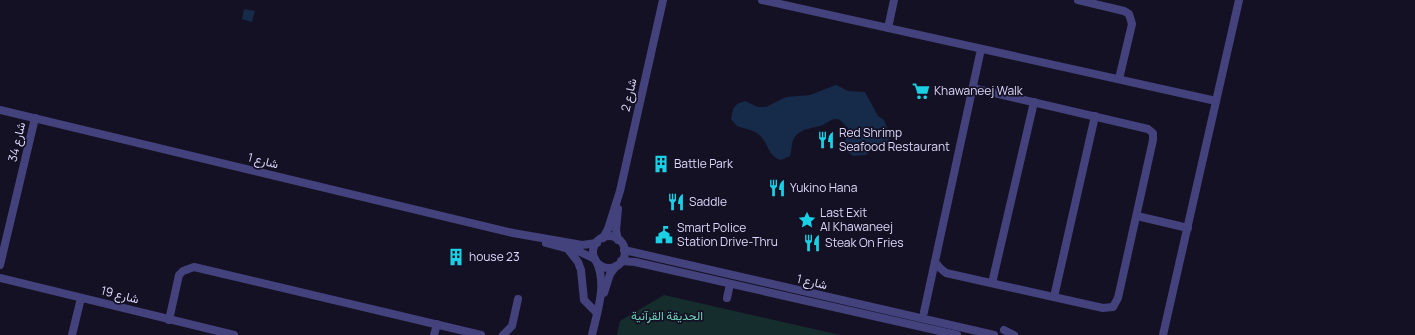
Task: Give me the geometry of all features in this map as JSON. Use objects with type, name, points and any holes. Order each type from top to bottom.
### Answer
[{"type":"street","name":"شارع 2","points":[[600,240],[608,229],[619,196],[663,0]]},
{"type":"street","points":[[762,0],[1216,101]]},
{"type":"street","points":[[888,28],[894,0]]},
{"type":"street","points":[[1078,0],[1124,11],[1131,19],[1132,24],[1120,79]]},
{"type":"street","points":[[1163,335],[1239,0]]},
{"type":"street","points":[[924,312],[981,48]]},
{"type":"street","points":[[935,262],[946,273],[1106,308],[1115,305],[1118,298],[1137,216],[1153,140],[1153,133],[1148,128],[973,88]]},
{"type":"street","points":[[992,283],[1034,102]]},
{"type":"street","name":"شارع 1","points":[[0,110],[520,235],[586,254],[596,261]]},
{"type":"street","points":[[1054,297],[1095,116]]},
{"type":"street","name":"شارع 34","points":[[0,265],[35,118]]},
{"type":"street","name":"شارع 2","points":[[618,240],[616,230],[619,196]]},
{"type":"street","points":[[1137,216],[1188,228]]},
{"type":"street","name":"شارع 1","points":[[520,235],[582,245],[600,240]]},
{"type":"street","points":[[592,335],[602,277],[593,252],[600,240],[611,237],[618,240],[624,250],[618,264],[610,274],[597,313]]},
{"type":"street","points":[[567,248],[580,266],[584,300],[597,313]]},
{"type":"street","name":"شارع 1","points":[[624,250],[994,335]]},
{"type":"street","points":[[596,261],[606,268],[618,264]]},
{"type":"street","name":"شارع 1","points":[[618,264],[635,262],[957,335]]},
{"type":"street","points":[[169,320],[179,275],[183,271],[194,266],[481,335]]},
{"type":"street","points":[[932,278],[946,273]]},
{"type":"street","name":"شارع 19","points":[[0,278],[234,335]]},
{"type":"street","points":[[727,298],[730,284]]},
{"type":"street","points":[[72,335],[81,298]]},
{"type":"street","points":[[503,335],[512,326],[518,299]]},
{"type":"street","points":[[434,335],[437,324]]},
{"type":"street","points":[[1004,330],[1014,335]]},
{"type":"green space","name":"الحديقة القرآنية","points":[[664,295],[840,335],[617,335],[620,321]]},
{"type":"water","points":[[244,9],[255,11],[252,22],[242,19]]},
{"type":"water","points":[[836,85],[848,91],[865,92],[878,116],[884,120],[889,133],[889,140],[886,144],[873,147],[866,155],[853,156],[845,150],[848,128],[840,120],[835,119],[797,134],[793,140],[790,156],[781,160],[776,158],[770,152],[762,137],[756,132],[737,126],[731,119],[733,109],[737,104],[745,101],[758,107],[766,107],[786,97],[810,95]]},
{"type":"place","name":"Khawaneej Walk","points":[[921,91]]},
{"type":"place","name":"Red Shrimp Seafood Restaurant","points":[[826,140]]},
{"type":"place","name":"Battle Park","points":[[661,164]]},
{"type":"place","name":"Yukino Hana","points":[[777,188]]},
{"type":"place","name":"Saddle","points":[[676,202]]},
{"type":"place","name":"Last Exit Al Khawaneej","points":[[807,220]]},
{"type":"place","name":"Smart Police Station Drive-Thru","points":[[664,235]]},
{"type":"place","name":"Steak On Fries","points":[[812,243]]},
{"type":"place","name":"house 23","points":[[456,257]]}]
